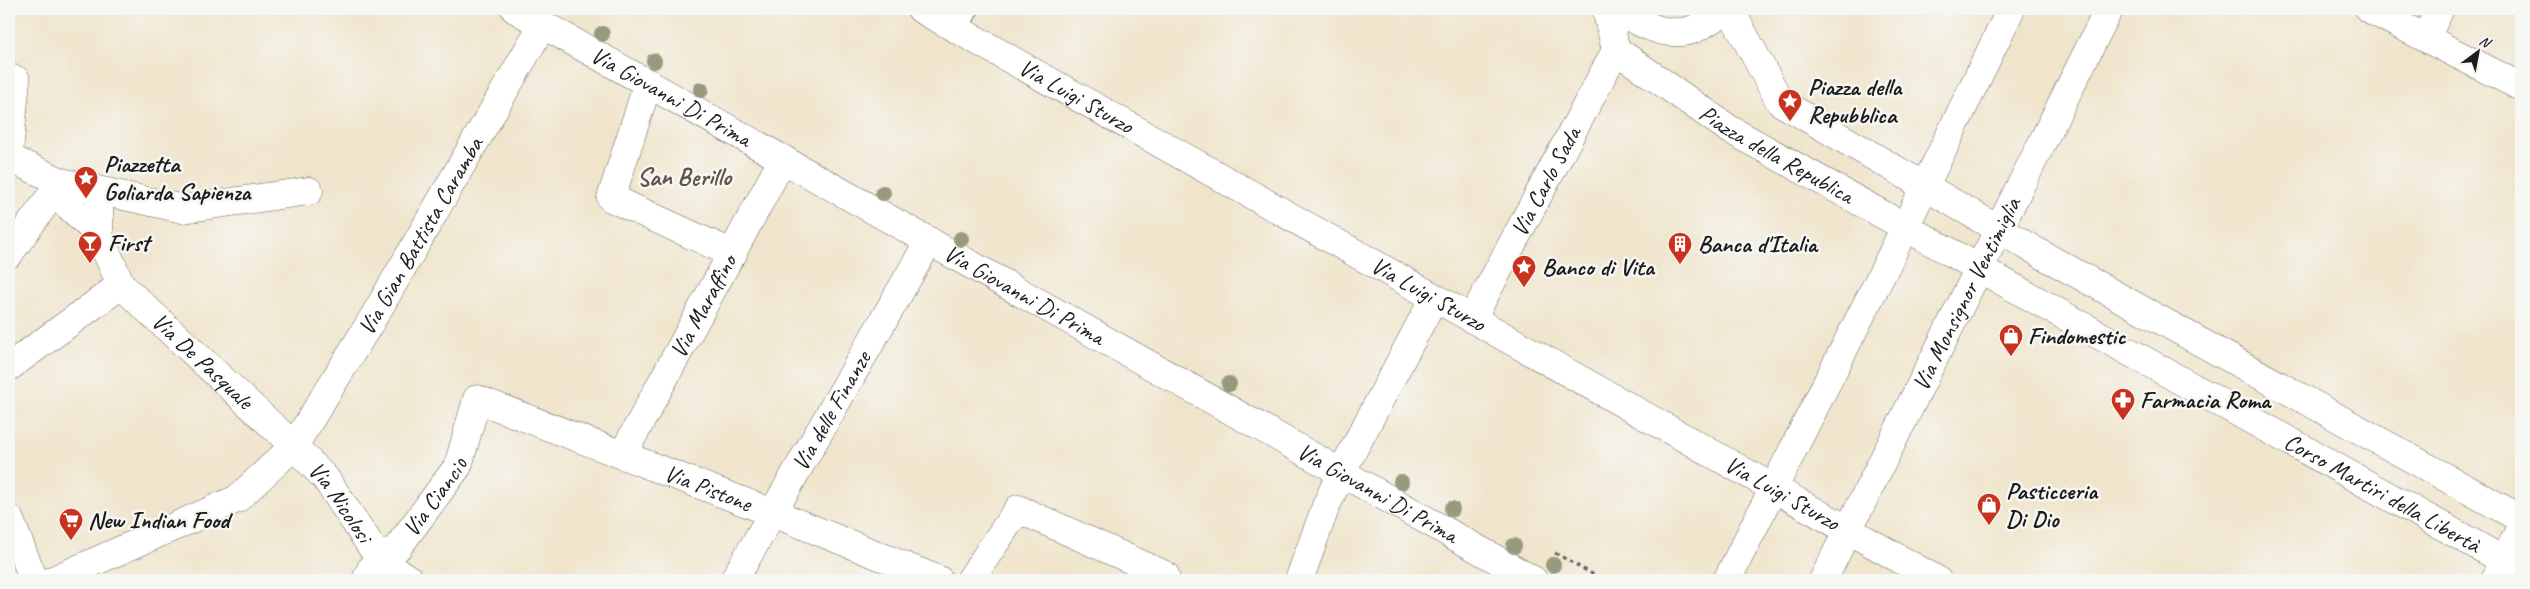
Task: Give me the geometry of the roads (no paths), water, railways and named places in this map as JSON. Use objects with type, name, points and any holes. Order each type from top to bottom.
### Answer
[{"type":"street","name":"Via Luigi Sturzo","points":[[921,9],[964,19],[1434,298],[1937,580]]},
{"type":"street","points":[[1606,9],[1616,50]]},
{"type":"street","name":"Piazza della Republica","points":[[1614,9],[1652,29],[1673,31],[1693,30],[1729,9],[1780,102],[1999,230]]},
{"type":"street","points":[[1727,580],[1925,186],[2011,9]]},
{"type":"street","name":"Via Monsignor Ventimiglia","points":[[1824,580],[2110,9]]},
{"type":"street","points":[[2369,9],[2521,87]]},
{"type":"street","points":[[2426,38],[2440,9]]},
{"type":"street","name":"Via Giovanni Di Prima","points":[[528,14],[1533,580]]},
{"type":"street","name":"Via Gian Battista Caramba","points":[[53,580],[237,499],[294,446],[376,313],[528,14]]},
{"type":"street","name":"Via Carlo Sada","points":[[1472,319],[1590,95],[1616,50]]},
{"type":"street","name":"Piazza della Republica","points":[[1616,50],[1729,129],[1980,270]]},
{"type":"street","points":[[9,78],[16,80],[11,158],[58,187],[100,235],[118,279],[9,367]]},
{"type":"street","points":[[648,83],[611,198],[733,254]]},
{"type":"street","name":"Via Maraffino","points":[[623,454],[784,159]]},
{"type":"street","points":[[58,187],[99,191],[183,209],[309,192]]},
{"type":"street","points":[[15,246],[58,187]]},
{"type":"street","points":[[99,191],[100,235]]},
{"type":"street","name":"Corso Martiri della Libertà","points":[[1999,230],[2521,518]]},
{"type":"street","name":"Via delle Finanze","points":[[734,580],[929,241]]},
{"type":"street","name":"Corso Martiri della Libertà","points":[[1980,270],[2507,570]]},
{"type":"street","name":"Via De Pasquale","points":[[118,279],[294,446]]},
{"type":"street","points":[[1299,580],[1326,506],[1341,472],[1434,298]]},
{"type":"street","name":"Via Pistone","points":[[476,399],[623,454],[939,580]]},
{"type":"street","name":"Via Ciancio","points":[[374,570],[398,547],[458,466],[476,399]]},
{"type":"street","name":"Via Nicolosi","points":[[294,446],[326,479],[374,570]]},
{"type":"street","points":[[970,580],[1018,510],[1165,575]]},
{"type":"street","points":[[9,518],[34,580]]},
{"type":"street","points":[[2507,570],[2521,527]]},
{"type":"street","points":[[374,570],[410,580]]},
{"type":"place","name":"Piazza della Repubblica","points":[[1790,122]]},
{"type":"place","name":"Piazzetta Goliarda Sapienza","points":[[86,199]]},
{"type":"place","name":"First","points":[[90,264]]},
{"type":"place","name":"Banca d'Italia","points":[[1680,265]]},
{"type":"place","name":"Banco di Vita","points":[[1524,288]]},
{"type":"place","name":"Findomestic","points":[[2011,357]]},
{"type":"place","name":"Farmacia Roma","points":[[2123,421]]},
{"type":"place","name":"Pasticceria Di Dio","points":[[1989,526]]},
{"type":"place","name":"New Indian Food","points":[[71,541]]},
{"type":"district","name":"San Berillo","points":[[684,177]]}]
